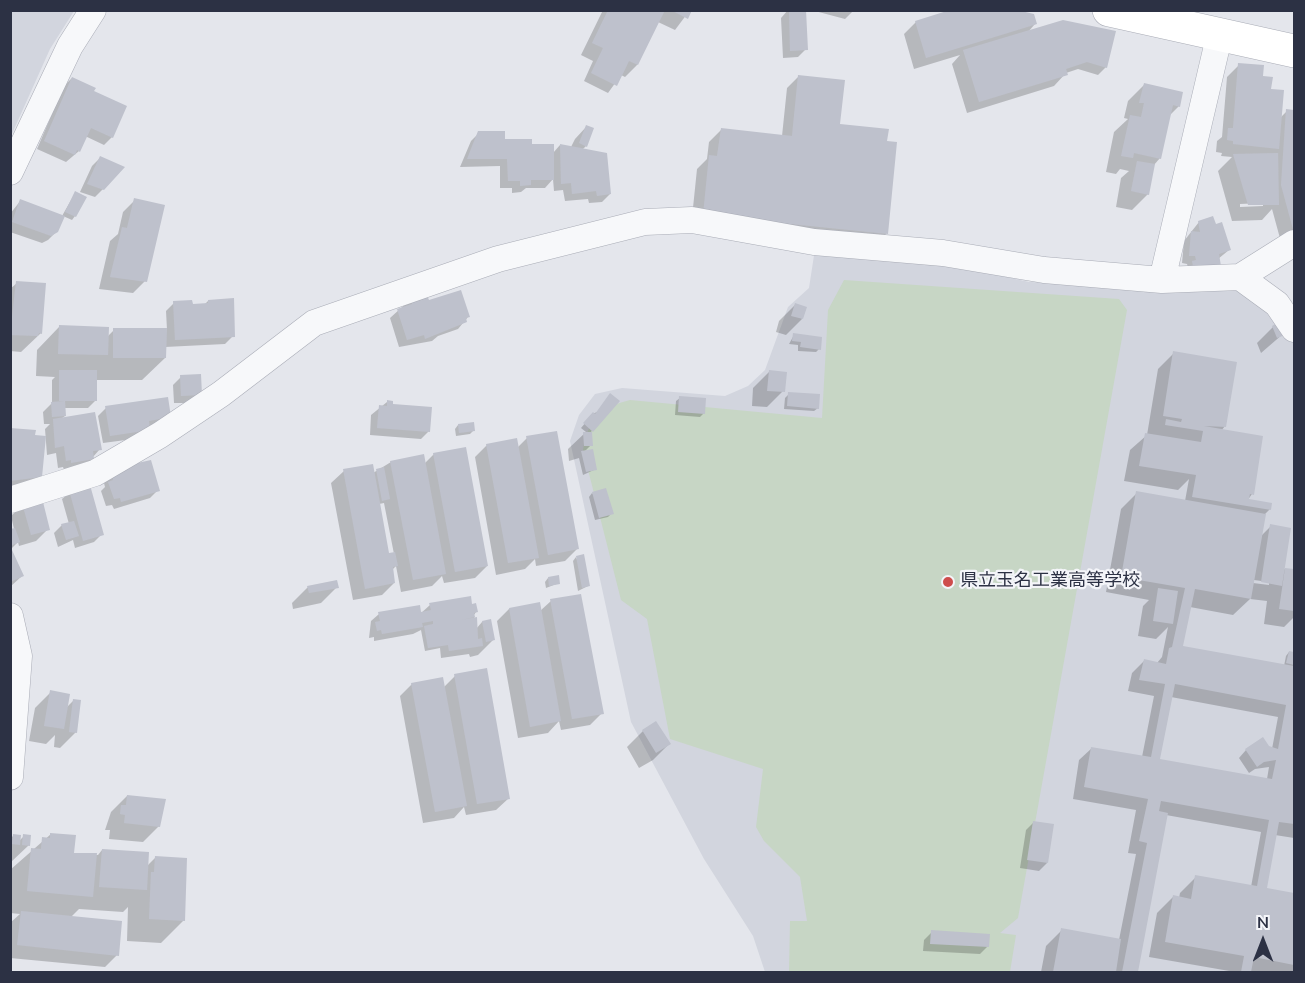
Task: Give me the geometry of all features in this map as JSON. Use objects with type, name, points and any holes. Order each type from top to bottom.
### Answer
[{"type":"main road","points":[[1109,10],[1294,51]]},
{"type":"street","points":[[10,172],[70,46],[93,10]]},
{"type":"street","points":[[1162,280],[1220,33]]},
{"type":"street","points":[[10,500],[95,473],[221,394],[314,324],[498,259],[645,222],[692,220],[814,242],[943,253],[1044,270],[1162,280],[1240,277],[1294,243]]},
{"type":"street","points":[[1240,277],[1277,304],[1294,329]]},
{"type":"street","points":[[10,616],[19,656],[10,777]]},
{"type":"shaded area","points":[[11,10],[74,11],[50,49],[11,136]]},
{"type":"shaded area","name":"県立玉名工業高等学校","points":[[815,249],[940,262],[1029,282],[1244,289],[1294,332],[1294,972],[765,972],[753,936],[704,859],[631,722],[570,441],[579,415],[595,394],[622,388],[725,396],[748,386],[765,370],[788,307],[809,288]]},
{"type":"green space","points":[[844,280],[1119,299],[1127,310],[1018,918],[1000,933],[1016,935],[1010,972],[789,972],[790,921],[807,921],[800,877],[764,841],[756,827],[763,769],[670,739],[647,619],[621,600],[583,450],[588,431],[597,416],[611,407],[630,400],[822,418],[828,310]]},
{"type":"building","points":[[608,10],[665,10],[638,65],[629,61],[617,86],[591,73],[603,48],[592,43]]},
{"type":"building","points":[[671,10],[692,10],[688,19]]},
{"type":"building","points":[[789,10],[806,10],[808,50],[790,51]]},
{"type":"building","points":[[950,10],[1017,10],[1034,14],[1037,24],[926,58],[915,21]]},
{"type":"building","points":[[1063,20],[1116,31],[1107,68],[1087,62],[1066,69],[1068,75],[979,102],[963,50]]},
{"type":"building","points":[[1238,63],[1264,65],[1263,76],[1273,77],[1271,89],[1284,90],[1279,149],[1233,144],[1233,141],[1227,140],[1228,128],[1233,128]]},
{"type":"building","points":[[798,75],[845,80],[840,124],[889,129],[887,141],[897,142],[888,234],[703,215],[709,155],[717,156],[721,128],[792,136]]},
{"type":"building","points":[[72,77],[96,88],[94,91],[127,106],[113,138],[91,128],[80,152],[77,150],[75,155],[44,141]]},
{"type":"building","points":[[1144,83],[1183,92],[1180,107],[1173,105],[1161,159],[1134,153],[1133,158],[1121,156],[1130,115],[1141,117],[1144,103],[1139,103]]},
{"type":"building","points":[[1286,109],[1294,110],[1294,233],[1281,185]]},
{"type":"building","points":[[586,125],[594,128],[587,147],[579,143]]},
{"type":"building","points":[[478,131],[505,131],[505,139],[532,139],[532,144],[554,144],[554,180],[531,180],[531,185],[520,186],[520,181],[508,181],[507,159],[467,159]]},
{"type":"building","points":[[560,144],[607,153],[611,194],[597,196],[596,191],[572,194],[571,183],[561,184]]},
{"type":"building","points":[[1278,153],[1279,205],[1248,205],[1233,154]]},
{"type":"building","points":[[100,156],[125,167],[104,190],[87,184]]},
{"type":"building","points":[[1137,161],[1155,164],[1149,195],[1131,191]]},
{"type":"building","points":[[75,191],[87,197],[76,217],[65,212]]},
{"type":"building","points":[[134,198],[165,205],[147,282],[110,277],[122,227],[127,228]]},
{"type":"building","points":[[20,199],[65,216],[58,232],[51,236],[12,222]]},
{"type":"building","points":[[1213,216],[1216,224],[1222,222],[1231,250],[1219,254],[1221,266],[1194,272],[1192,261],[1196,260],[1195,256],[1189,256],[1191,231],[1200,232],[1198,221]]},
{"type":"building","points":[[16,281],[46,283],[42,334],[39,333],[38,336],[10,335]]},
{"type":"building","points":[[461,290],[470,317],[466,318],[467,322],[425,339],[424,335],[407,340],[397,309],[412,304],[410,298],[426,293],[429,300]]},
{"type":"building","points":[[234,298],[235,337],[175,340],[173,301],[192,300],[193,304]]},
{"type":"building","points":[[795,303],[807,307],[803,319],[791,316]]},
{"type":"building","points":[[1279,322],[1285,335],[1277,338],[1272,326]]},
{"type":"building","points":[[59,325],[109,327],[108,355],[58,354]]},
{"type":"building","points":[[113,328],[167,328],[166,358],[113,358]]},
{"type":"building","points":[[793,333],[822,337],[821,350],[800,347],[801,342],[792,341]]},
{"type":"building","points":[[1173,351],[1237,362],[1226,427],[1204,426],[1263,436],[1254,495],[1250,494],[1249,499],[1272,503],[1271,510],[1192,497],[1196,475],[1139,466],[1145,433],[1201,442],[1203,431],[1165,425],[1166,419],[1181,422],[1182,419],[1163,416]]},
{"type":"building","points":[[59,370],[97,370],[97,401],[59,401]]},
{"type":"building","points":[[769,370],[787,372],[785,392],[767,391]]},
{"type":"building","points":[[201,374],[202,395],[181,396],[180,375]]},
{"type":"building","points":[[788,392],[820,394],[819,409],[787,406]]},
{"type":"building","points":[[610,393],[620,401],[593,432],[583,423],[593,412],[595,414]]},
{"type":"building","points":[[679,396],[706,398],[705,414],[678,412]]},
{"type":"building","points":[[168,397],[171,417],[149,421],[150,430],[110,436],[105,406]]},
{"type":"building","points":[[387,400],[393,401],[393,404],[432,407],[430,432],[377,428],[379,405],[387,406]]},
{"type":"building","points":[[65,401],[66,416],[52,417],[51,402]]},
{"type":"building","points":[[95,412],[102,450],[93,451],[94,459],[71,463],[71,460],[66,461],[64,446],[55,448],[53,419]]},
{"type":"building","points":[[474,422],[475,431],[459,433],[458,424]]},
{"type":"building","points":[[10,428],[36,430],[35,435],[46,436],[42,477],[10,481]]},
{"type":"building","points":[[557,431],[579,549],[548,555],[526,436]]},
{"type":"building","points":[[583,432],[592,432],[593,446],[584,446]]},
{"type":"building","points":[[517,438],[539,558],[508,563],[486,444]]},
{"type":"building","points":[[466,447],[488,566],[455,572],[433,453]]},
{"type":"building","points":[[593,449],[597,470],[586,472],[581,451]]},
{"type":"building","points":[[424,454],[446,574],[413,580],[390,461]]},
{"type":"building","points":[[151,460],[160,491],[121,502],[120,498],[114,499],[108,482],[113,480],[110,469]]},
{"type":"building","points":[[373,464],[389,553],[395,552],[398,566],[393,567],[395,583],[365,589],[343,469]]},
{"type":"building","points":[[384,467],[390,499],[382,501],[376,469]]},
{"type":"building","points":[[90,485],[104,535],[83,541],[69,490]]},
{"type":"building","points":[[606,488],[614,514],[599,518],[592,492]]},
{"type":"building","points":[[1136,491],[1266,514],[1251,599],[1195,589],[1183,646],[1294,666],[1294,824],[1279,822],[1267,888],[1294,893],[1294,965],[1254,957],[1251,972],[1241,972],[1244,956],[1165,942],[1173,895],[1191,899],[1195,875],[1257,886],[1269,820],[1161,801],[1159,811],[1168,813],[1138,972],[1122,972],[1147,843],[1139,841],[1148,799],[1084,787],[1091,747],[1151,757],[1165,684],[1139,680],[1144,659],[1166,664],[1185,588],[1121,577]],"holes":[[[1175,684],[1286,705],[1278,749],[1269,746],[1263,737],[1245,749],[1257,767],[1264,762],[1276,760],[1272,779],[1160,759]]]},
{"type":"building","points":[[42,498],[50,530],[31,535],[22,503]]},
{"type":"building","points":[[74,521],[79,536],[66,540],[61,524]]},
{"type":"building","points":[[1270,524],[1291,528],[1282,586],[1261,582]]},
{"type":"building","points":[[15,528],[20,542],[10,546],[10,529]]},
{"type":"building","points":[[12,550],[24,576],[10,582],[10,551]]},
{"type":"building","points":[[584,554],[590,586],[582,588],[576,556]]},
{"type":"building","points":[[1285,568],[1294,569],[1294,611],[1279,609]]},
{"type":"building","points":[[559,575],[560,584],[549,586],[548,577]]},
{"type":"building","points":[[337,580],[339,588],[309,593],[307,586]]},
{"type":"building","points":[[1158,588],[1178,591],[1173,624],[1153,621]]},
{"type":"building","points":[[581,594],[604,714],[572,719],[550,599]]},
{"type":"building","points":[[471,596],[472,604],[476,603],[478,612],[474,613],[475,617],[461,620],[477,617],[478,639],[482,638],[483,646],[449,651],[448,645],[428,648],[424,626],[433,624],[433,621],[422,623],[423,627],[382,634],[381,630],[377,631],[375,622],[380,621],[378,612],[420,605],[421,612],[431,610],[429,603]]},
{"type":"building","points":[[540,602],[561,721],[530,727],[509,608]]},
{"type":"building","points":[[491,619],[495,640],[486,642],[482,621]]},
{"type":"building","points":[[1289,651],[1294,652],[1294,665],[1286,663]]},
{"type":"building","points":[[487,668],[510,799],[477,804],[454,674]]},
{"type":"building","points":[[443,677],[467,806],[435,812],[411,683]]},
{"type":"building","points":[[50,690],[70,694],[64,729],[44,726]]},
{"type":"building","points":[[73,699],[81,700],[77,733],[69,732]]},
{"type":"building","points":[[656,721],[671,744],[656,753],[642,730]]},
{"type":"building","points":[[127,795],[166,799],[160,827],[124,823],[125,815],[120,814],[121,805],[126,805]]},
{"type":"building","points":[[1033,821],[1054,824],[1048,863],[1027,860]]},
{"type":"building","points":[[50,833],[76,835],[74,853],[97,853],[93,897],[27,891],[31,848],[41,849],[42,837],[50,838]]},
{"type":"building","points":[[13,834],[21,835],[20,845],[12,844]]},
{"type":"building","points":[[23,834],[31,835],[30,846],[22,845]]},
{"type":"building","points":[[102,849],[149,852],[147,890],[99,887]]},
{"type":"building","points":[[155,856],[187,858],[185,921],[149,919],[151,872],[154,872]]},
{"type":"building","points":[[21,911],[122,921],[119,956],[17,945]]},
{"type":"building","points":[[1061,928],[1121,939],[1116,972],[1053,972]]},
{"type":"building","points":[[931,930],[990,934],[989,947],[930,944]]},
{"type":"place","name":"県立玉名工業高等学校","points":[[948,582]]}]
